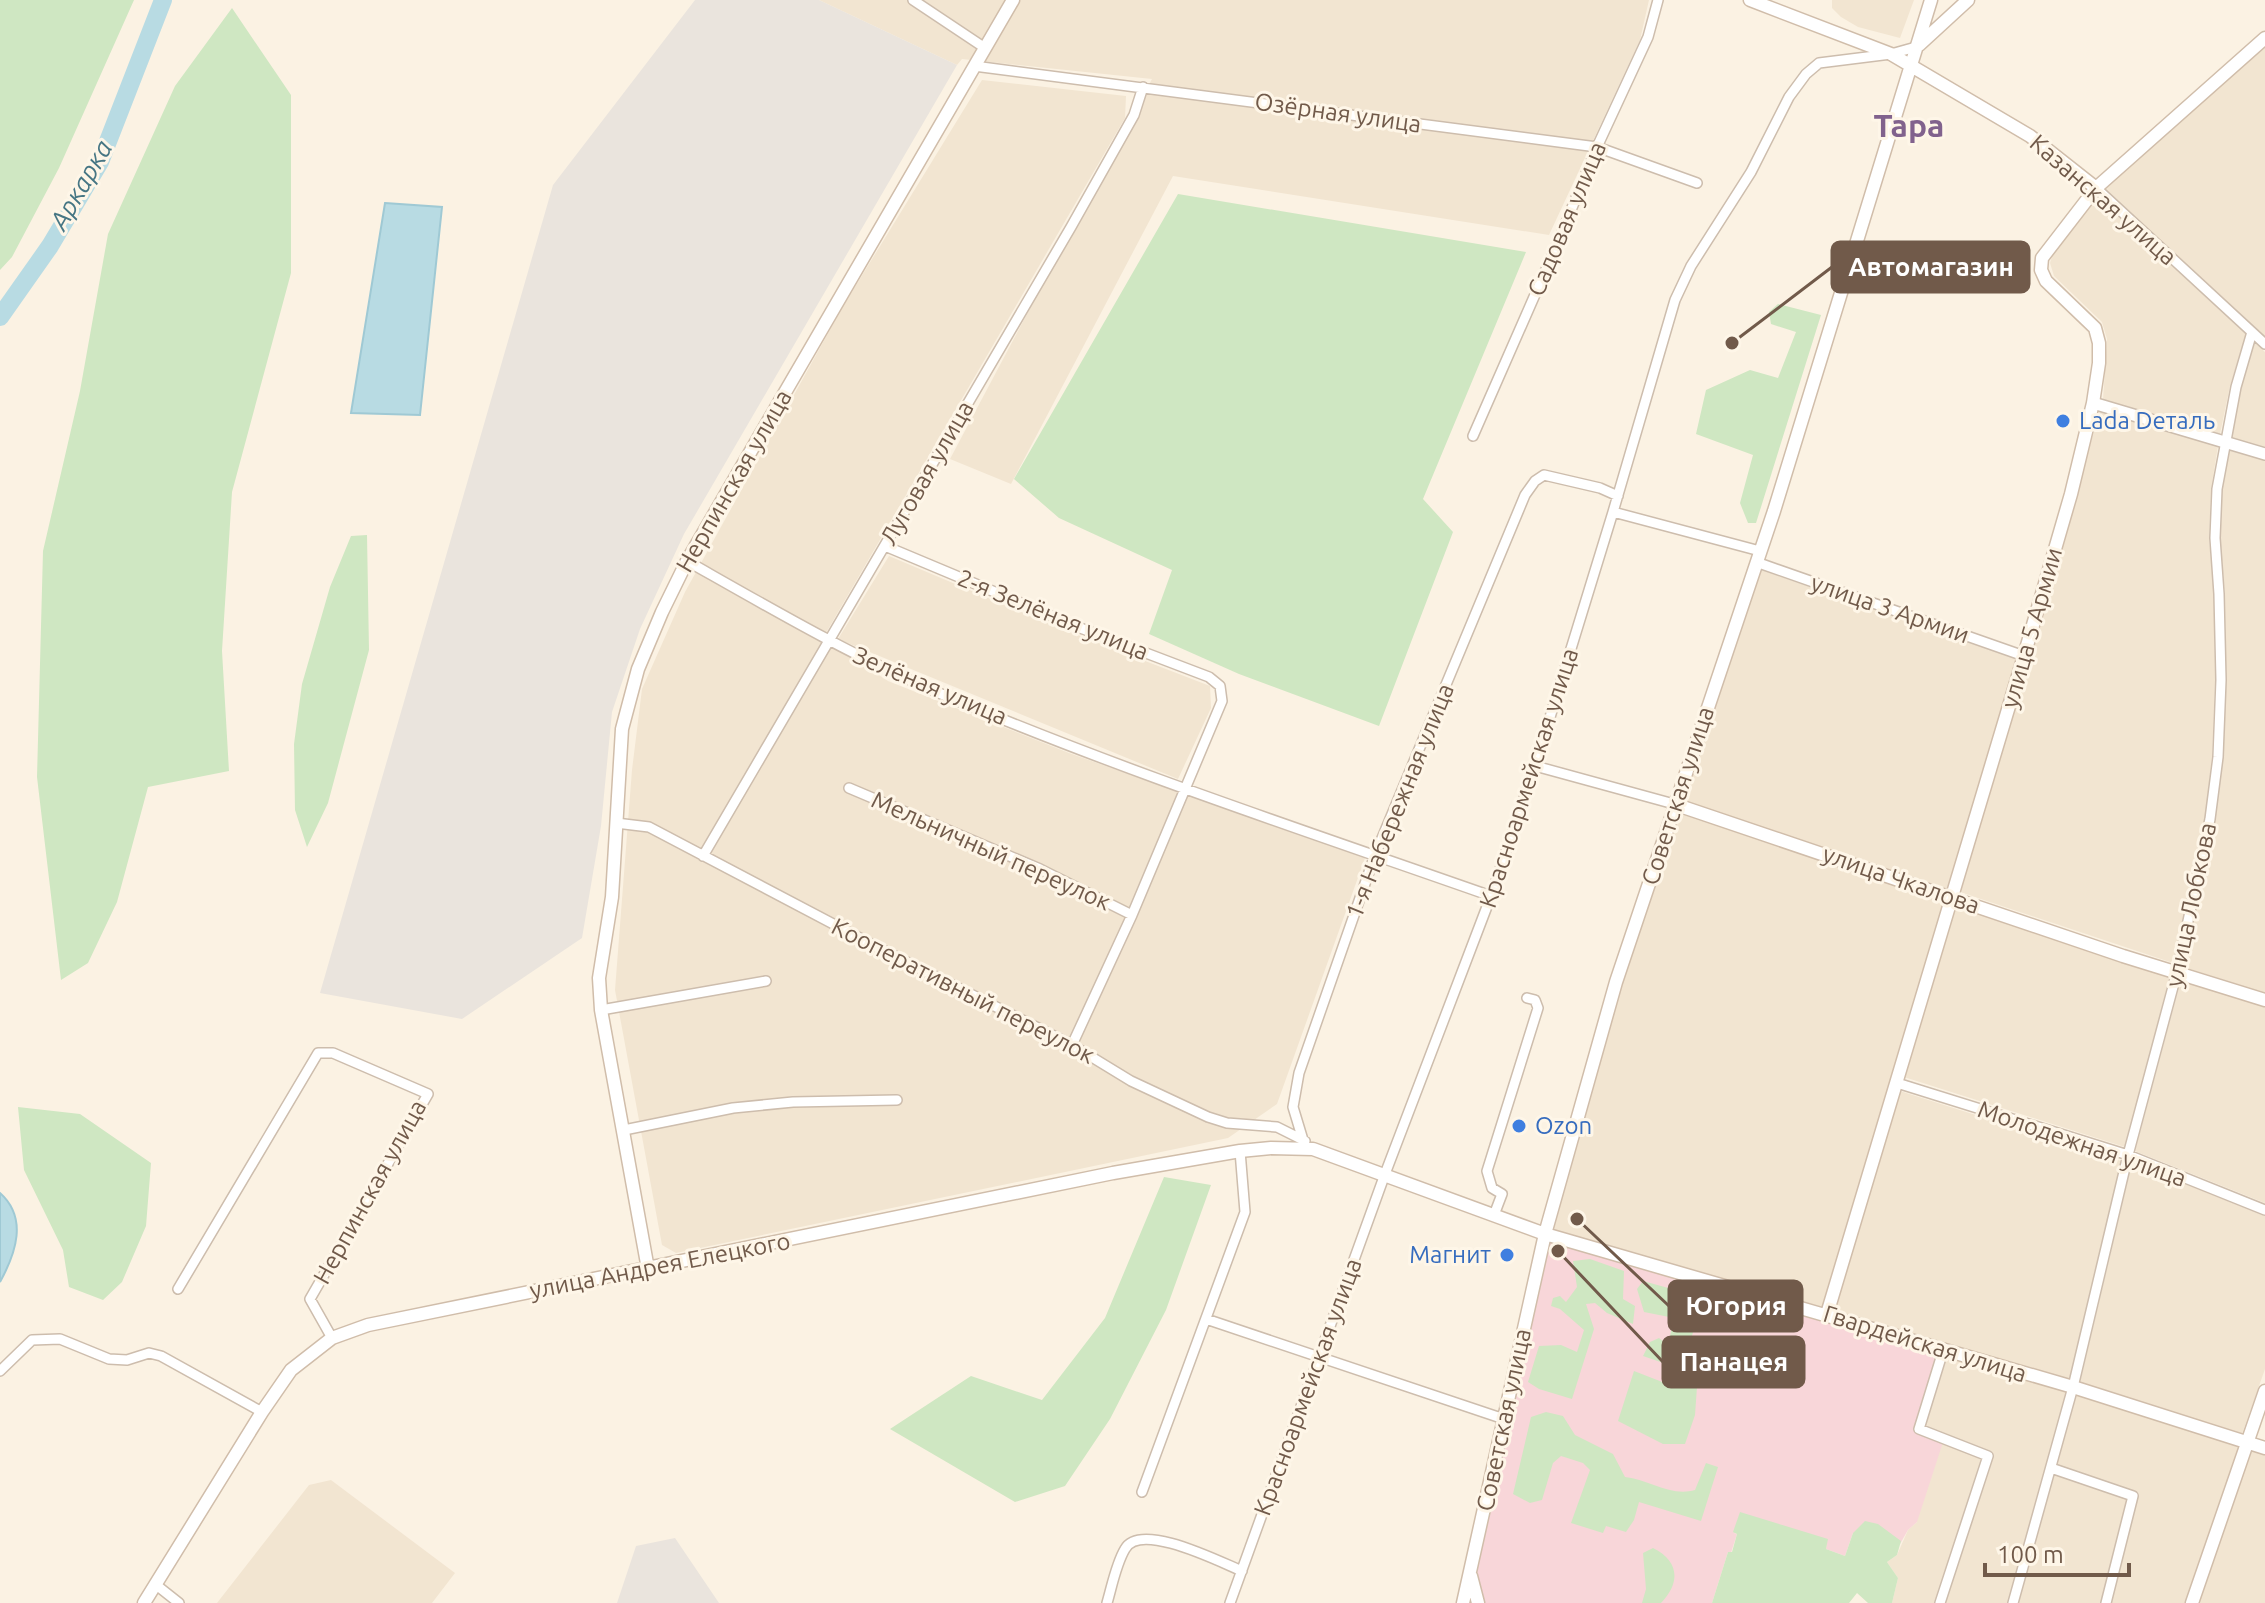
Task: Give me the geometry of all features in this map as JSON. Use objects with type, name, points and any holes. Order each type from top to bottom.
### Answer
[{"type":"main road","name":"Нерпинская улица","points":[[648,1269],[601,1010],[599,978],[612,897],[622,729],[634,684],[662,612],[687,561],[1013,0]]},
{"type":"main road","name":"Казанская улица","points":[[1750,0],[1891,54],[2030,136],[2096,188]]},
{"type":"main road","name":"Советская улица","points":[[1463,1603],[1545,1234],[1616,982],[1758,557],[1931,0]]},
{"type":"main road","points":[[1916,47],[1968,0]]},
{"type":"main road","name":"улица 5 Армии","points":[[1827,1314],[2024,656],[2071,494],[2093,403],[2099,363],[2095,328],[2046,281],[2041,270],[2042,258],[2096,188],[2265,38]]},
{"type":"main road","name":"улица Чкалова","points":[[1674,804],[2123,956],[2265,1000]]},
{"type":"main road","name":"Гвардейская улица","points":[[1308,1144],[1545,1234],[2073,1387],[2265,1448]]},
{"type":"main road","name":"улица Андрея Елецкого","points":[[144,1603],[291,1370],[332,1338],[368,1325],[1113,1173],[1240,1151],[1308,1144]]},
{"type":"main road","points":[[2192,1603],[2265,1391]]},
{"type":"main road","points":[[1470,1573],[1478,1603]]},
{"type":"street","points":[[913,0],[985,48]]},
{"type":"street","name":"Садовая улица","points":[[1473,436],[1597,147],[1648,37],[1658,0]]},
{"type":"street","name":"Красноармейская улица","points":[[1230,1603],[1385,1174],[1491,896],[1535,766],[1675,300],[1691,266],[1751,172],[1789,97],[1806,74],[1819,63],[1891,54],[1916,47]]},
{"type":"street","name":"Озёрная улица","points":[[974,66],[1597,147],[1697,183]]},
{"type":"street","name":"Луговая улица","points":[[703,856],[1071,227],[1134,115],[1143,87]]},
{"type":"street","name":"Казанская улица","points":[[2096,188],[2265,344]]},
{"type":"street","name":"улица Лобкова","points":[[2013,1603],[2073,1387],[2128,1155],[2177,972],[2210,819],[2218,757],[2221,680],[2215,538],[2217,489],[2236,387],[2252,332]]},
{"type":"street","points":[[2093,403],[2265,454]]},
{"type":"street","name":"1-я Набережная улица","points":[[1308,1144],[1293,1107],[1299,1073],[1375,855],[1525,495],[1544,475],[1600,488],[1618,496]]},
{"type":"street","name":"улица 3 Армии","points":[[1613,512],[1758,557],[2024,656]]},
{"type":"street","name":"2-я Зелёная улица","points":[[885,546],[1083,629],[1209,677],[1220,686],[1222,701],[1183,789]]},
{"type":"street","name":"Зелёная улица","points":[[687,561],[828,641],[938,693],[1183,789],[1491,896]]},
{"type":"street","name":"улица Чкалова","points":[[1535,766],[1674,804]]},
{"type":"street","name":"Мельничный переулок","points":[[849,788],[1040,869],[1132,915]]},
{"type":"street","points":[[1072,1045],[1132,915],[1183,789]]},
{"type":"street","name":"Кооперативный переулок","points":[[616,823],[649,827],[1072,1045],[1131,1081],[1208,1117],[1227,1123],[1277,1127],[1308,1144]]},
{"type":"street","points":[[601,1010],[766,981]]},
{"type":"street","points":[[1494,1215],[1502,1194],[1492,1188],[1487,1171],[1538,1008],[1535,1000],[1527,998]]},
{"type":"street","name":"Нерпинская улица","points":[[178,1289],[318,1053],[333,1053],[428,1094],[310,1299],[332,1338]]},
{"type":"street","name":"Молодежная улица","points":[[1897,1083],[2128,1155],[2265,1210]]},
{"type":"street","points":[[624,1130],[733,1108],[778,1103],[897,1100]]},
{"type":"street","points":[[1142,1492],[1245,1212],[1240,1151]]},
{"type":"street","points":[[1206,1319],[1504,1419]]},
{"type":"street","points":[[0,1371],[32,1340],[60,1339],[109,1359],[127,1360],[149,1353],[161,1356],[262,1412]]},
{"type":"street","points":[[1940,1603],[1988,1456],[1919,1429],[1943,1351]]},
{"type":"street","points":[[2051,1468],[2133,1496],[2106,1603]]},
{"type":"street","points":[[1107,1603],[1125,1547],[1134,1540],[1163,1540],[1242,1571]]},
{"type":"street","points":[[155,1584],[179,1603]]},
{"type":"shaded area","points":[[695,0],[819,0],[957,65],[684,534],[640,629],[612,712],[601,826],[582,938],[462,1019],[320,993],[553,185]]},
{"type":"shaded area","points":[[819,0],[1649,0],[1640,40],[1549,235],[1173,176],[1011,484],[950,459],[1152,79],[962,59],[957,65]]},
{"type":"shaded area","points":[[1832,0],[1914,0],[1900,38],[1858,27],[1832,8]]},
{"type":"shaded area","points":[[2265,48],[2265,336],[2102,188]]},
{"type":"shaded area","points":[[982,80],[1126,96],[1125,118],[823,638],[888,681],[1069,753],[1365,858],[1277,1104],[1228,1138],[676,1253],[662,1245],[615,990],[632,770],[642,689],[685,592],[842,308]]},
{"type":"shaded area","points":[[2096,196],[2246,334],[2230,386],[2220,434],[2103,400],[2107,339],[2102,322],[2054,276],[2050,263],[2054,250]]},
{"type":"shaded area","points":[[2254,342],[2265,352],[2265,448],[2230,437]]},
{"type":"shaded area","points":[[2100,411],[2218,446],[2211,489],[2209,539],[2214,595],[2212,756],[2205,818],[2173,963],[1960,892]]},
{"type":"shaded area","points":[[2228,450],[2265,460],[2265,993],[2184,967],[2215,820],[2223,757],[2225,594],[2220,538]]},
{"type":"shaded area","points":[[889,556],[1057,627],[1210,686],[1211,708],[1178,779],[838,639]]},
{"type":"shaded area","points":[[1759,569],[2016,659],[1947,889],[1681,801]]},
{"type":"shaded area","points":[[1678,810],[1944,899],[1822,1307],[1551,1230],[1621,983]]},
{"type":"shaded area","points":[[1956,905],[2170,976],[2125,1147],[1904,1077]]},
{"type":"shaded area","points":[[2181,980],[2265,1006],[2265,1203],[2135,1151]]},
{"type":"shaded area","points":[[1900,1091],[2121,1161],[2069,1380],[1945,1346],[1835,1310]]},
{"type":"shaded area","points":[[2132,1163],[2265,1216],[2265,1369],[2242,1434],[2080,1383]]},
{"type":"shaded area","points":[[1545,1234],[1943,1351],[1920,1429],[1944,1439],[1917,1522],[1900,1544],[1853,1533],[1845,1556],[1826,1549],[1827,1539],[1734,1533],[1737,1534],[1712,1603],[1478,1603],[1470,1573]]},
{"type":"shaded area","points":[[1943,1351],[2265,1448],[2265,1603],[1892,1603],[1898,1578],[1887,1562],[1897,1555],[1908,1530],[1917,1522],[1919,1429]]},
{"type":"shaded area","points":[[331,1480],[455,1573],[432,1603],[217,1603],[309,1485]]},
{"type":"shaded area","points":[[675,1538],[719,1603],[617,1603],[636,1546]]},
{"type":"green space","points":[[0,0],[134,0],[59,168],[12,257],[0,270]]},
{"type":"green space","points":[[232,8],[291,95],[291,273],[232,492],[222,651],[229,771],[148,787],[117,902],[88,963],[61,980],[37,777],[43,551],[80,391],[108,234],[175,86]]},
{"type":"green space","points":[[1178,194],[1526,252],[1423,499],[1453,532],[1379,726],[1239,674],[1149,634],[1172,570],[1059,518],[1014,479]]},
{"type":"green space","points":[[1778,304],[1821,315],[1756,523],[1748,523],[1740,503],[1753,455],[1696,434],[1706,390],[1750,370],[1778,378],[1796,332],[1771,324],[1769,312]]},
{"type":"green space","points":[[367,535],[369,650],[328,803],[307,847],[295,810],[294,744],[302,684],[330,587],[351,536]]},
{"type":"green space","points":[[18,1107],[80,1114],[151,1163],[146,1226],[122,1282],[103,1300],[69,1287],[63,1250],[24,1170]]},
{"type":"green space","points":[[1164,1177],[1211,1185],[1166,1310],[1110,1419],[1065,1486],[1015,1502],[890,1429],[971,1376],[1042,1400],[1105,1318]]},
{"type":"green space","points":[[1590,1259],[1624,1271],[1623,1299],[1635,1306],[1633,1324],[1607,1313],[1595,1303],[1586,1304],[1594,1329],[1572,1399],[1539,1389],[1528,1382],[1539,1346],[1561,1345],[1577,1352],[1584,1330],[1560,1309],[1551,1306],[1553,1298],[1560,1296],[1566,1302],[1577,1287],[1573,1261]]},
{"type":"green space","points":[[1643,1281],[1737,1307],[1733,1323],[1698,1314],[1690,1343],[1715,1351],[1712,1367],[1685,1368],[1643,1356],[1650,1342],[1659,1338],[1668,1345],[1674,1318],[1644,1312],[1637,1289]]},
{"type":"green space","points":[[1634,1371],[1670,1385],[1697,1387],[1695,1415],[1685,1444],[1663,1444],[1618,1421]]},
{"type":"green space","points":[[1546,1412],[1563,1416],[1575,1435],[1613,1454],[1625,1477],[1686,1492],[1695,1490],[1706,1463],[1718,1467],[1701,1521],[1639,1502],[1634,1520],[1626,1532],[1606,1526],[1603,1533],[1571,1523],[1590,1470],[1583,1463],[1561,1456],[1553,1463],[1542,1500],[1530,1503],[1513,1494],[1531,1417]]},
{"type":"green space","points":[[1740,1512],[1828,1539],[1826,1549],[1845,1556],[1853,1533],[1865,1521],[1878,1524],[1901,1541],[1897,1555],[1887,1562],[1898,1578],[1892,1603],[1868,1603],[1857,1593],[1849,1603],[1712,1603],[1728,1552],[1732,1552],[1737,1534],[1733,1532]]},
{"type":"green space","points":[[1653,1548],[1668,1559],[1674,1580],[1661,1603],[1642,1603],[1646,1589],[1643,1553]]},
{"type":"water","points":[[385,203],[442,207],[420,415],[351,413]]},
{"type":"water","points":[[0,1193],[9,1203],[17,1224],[11,1259],[0,1282]]},
{"type":"waterway","name":"Аркарка","points":[[0,317],[50,246],[100,162],[163,0]]},
{"type":"place","name":"Автомагазин","points":[[1732,343]]},
{"type":"place","name":"Lada Dеталь","points":[[2063,421]]},
{"type":"place","name":"Ozon","points":[[1519,1126]]},
{"type":"place","name":"Югория","points":[[1577,1219]]},
{"type":"place","name":"Панацея","points":[[1558,1251]]},
{"type":"place","name":"Магнит","points":[[1507,1255]]},
{"type":"district","name":"Тара","points":[[1909,126]]}]
